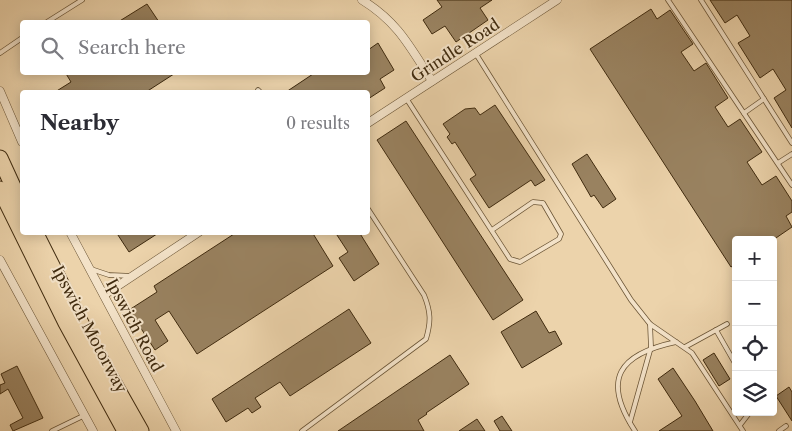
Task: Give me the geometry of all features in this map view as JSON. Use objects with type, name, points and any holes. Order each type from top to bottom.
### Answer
[{"type":"highway","points":[[0,158],[20,202]]},
{"type":"highway","name":"Ipswich Motorway","points":[[0,189],[20,230]]},
{"type":"highway","name":"Ipswich Motorway","points":[[23,235],[66,323],[125,431]]},
{"type":"highway","name":"Ipswich Motorway","points":[[37,235],[89,339],[141,431]]},
{"type":"street","points":[[362,0],[390,20],[432,81]]},
{"type":"street","name":"Grindle Road","points":[[370,122],[558,0]]},
{"type":"street","points":[[0,91],[20,137]]},
{"type":"street","name":"Ipswich Road","points":[[72,235],[176,431]]},
{"type":"street","points":[[104,296],[195,235]]},
{"type":"street","points":[[0,260],[93,431]]},
{"type":"lane","points":[[50,20],[82,0]]},
{"type":"lane","points":[[668,0],[792,185]]},
{"type":"lane","points":[[701,0],[792,143]]},
{"type":"lane","points":[[0,53],[20,39]]},
{"type":"lane","points":[[476,54],[631,300],[650,324],[685,347],[698,360],[743,431]]},
{"type":"lane","points":[[406,98],[510,259],[517,262],[559,239],[561,234],[543,203],[539,202],[533,202],[492,230]]},
{"type":"lane","points":[[744,112],[764,99]]},
{"type":"lane","points":[[778,163],[792,154]]},
{"type":"lane","points":[[302,431],[426,339],[431,323],[430,309],[424,295],[370,212]]},
{"type":"lane","points":[[89,269],[109,275],[132,276]]},
{"type":"lane","points":[[630,422],[651,347],[650,324]]},
{"type":"lane","points":[[685,347],[727,324]]},
{"type":"lane","points":[[716,330],[732,358]]},
{"type":"lane","points":[[635,431],[620,403],[618,383],[627,363],[634,356],[651,347],[676,342]]},
{"type":"lane","points":[[52,431],[63,429],[85,416]]},
{"type":"lane","points":[[740,425],[747,416]]},
{"type":"lane","points":[[778,431],[786,426]]},
{"type":"building","points":[[437,0],[492,0],[480,8],[488,20],[456,42],[445,26],[432,34],[423,20],[442,7]]},
{"type":"building","points":[[710,0],[792,0],[792,128],[774,98],[786,90],[773,69],[760,78],[738,43],[750,36],[737,15],[725,23]]},
{"type":"building","points":[[147,4],[158,20],[121,20]]},
{"type":"building","points":[[651,9],[657,19],[670,10],[693,44],[681,52],[694,71],[706,63],[728,98],[715,107],[728,127],[740,119],[762,152],[747,162],[762,185],[776,176],[792,201],[792,212],[786,216],[792,227],[777,237],[732,236],[731,267],[590,49]]},
{"type":"building","points":[[378,43],[394,70],[380,79],[385,88],[370,98],[370,90],[289,90],[312,75],[370,75],[370,49]]},
{"type":"building","points":[[67,75],[172,75],[149,90],[58,90],[71,82]]},
{"type":"building","points":[[495,105],[545,180],[535,186],[531,180],[489,208],[470,179],[476,175],[455,142],[452,144],[447,137],[450,134],[443,124],[465,109],[475,108],[480,115]]},
{"type":"building","points":[[406,121],[523,300],[493,320],[377,140]]},
{"type":"building","points":[[587,154],[616,199],[603,208],[594,195],[591,197],[572,164]]},
{"type":"building","points":[[118,235],[155,235],[129,252]]},
{"type":"building","points":[[232,235],[314,235],[333,266],[197,354],[169,311],[155,320],[168,341],[155,350],[129,310],[157,292],[154,286]]},
{"type":"building","points":[[337,235],[361,235],[379,264],[354,281],[339,258],[348,252]]},
{"type":"building","points":[[349,309],[371,343],[290,396],[280,382],[255,398],[261,407],[252,413],[248,408],[226,422],[212,399]]},
{"type":"building","points":[[536,311],[549,333],[555,331],[562,344],[522,368],[501,332]]},
{"type":"building","points":[[714,353],[730,379],[719,386],[703,360]]},
{"type":"building","points":[[450,355],[469,384],[418,420],[424,431],[338,431]]},
{"type":"building","points":[[17,366],[43,418],[13,431],[10,425],[23,418],[8,389],[0,394],[0,385],[5,383],[1,374]]},
{"type":"building","points":[[673,368],[713,431],[659,431],[682,416],[658,379]]},
{"type":"building","points":[[789,387],[792,392],[792,421],[777,398],[777,395]]},
{"type":"building","points":[[502,416],[512,431],[500,431],[494,421]]},
{"type":"building","points":[[477,419],[485,431],[459,431]]}]
